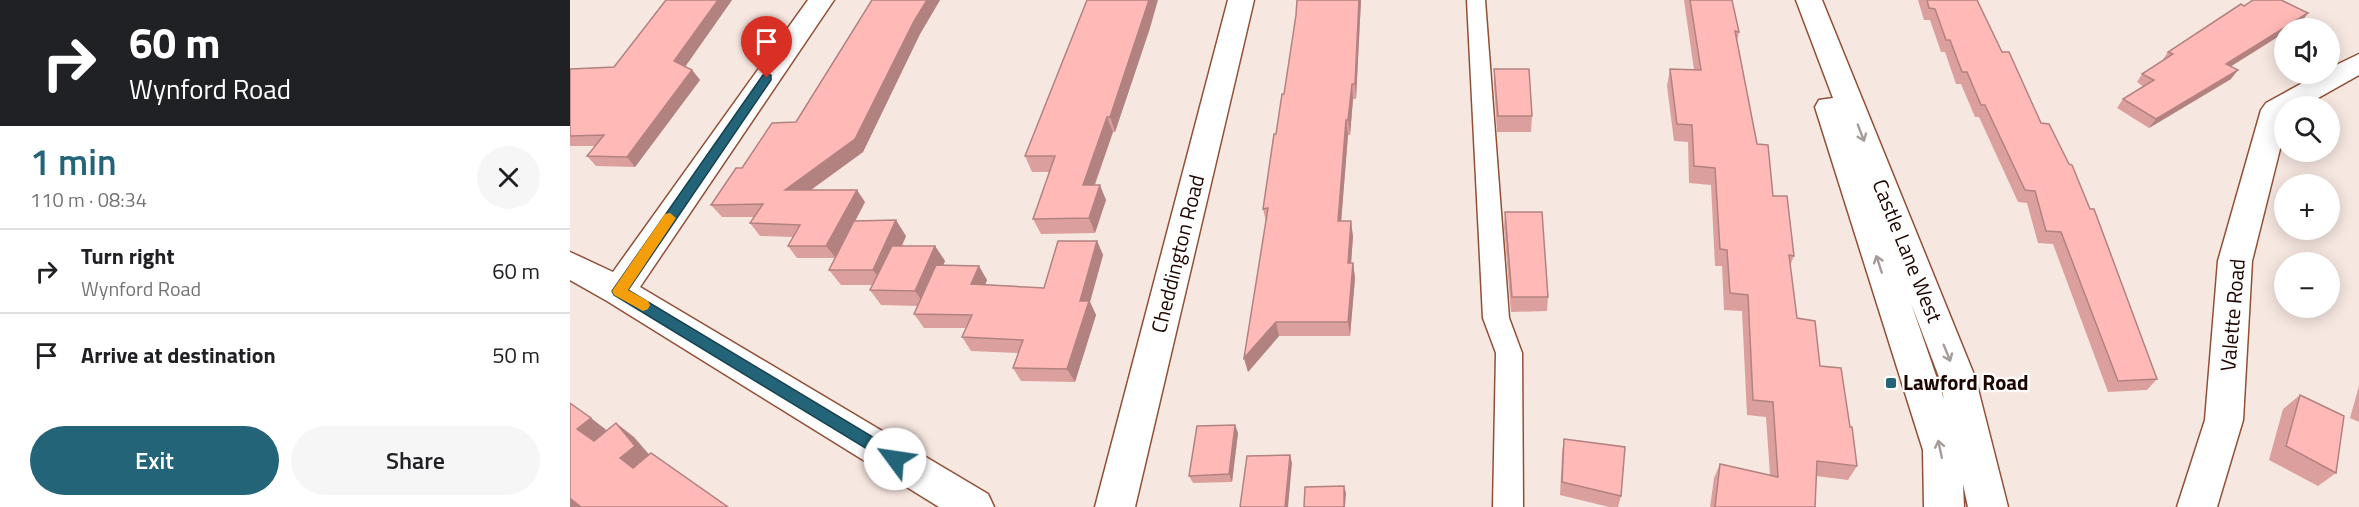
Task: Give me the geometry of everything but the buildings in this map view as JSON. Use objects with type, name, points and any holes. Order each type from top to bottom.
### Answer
[{"type":"street","points":[[619,291],[821,0]]},
{"type":"street","name":"Cheddington Road","points":[[1115,507],[1241,0]]},
{"type":"street","name":"Castle Lane West","points":[[1794,0],[1941,450],[1944,507]]},
{"type":"street","name":"Castle Lane West","points":[[1809,0],[1957,377],[1988,507]]},
{"type":"street","name":"Valette Road","points":[[2197,507],[2224,420],[2235,261],[2277,110],[2359,63]]},
{"type":"street","points":[[570,265],[619,291],[974,507]]},
{"type":"lane","points":[[1476,0],[1496,318],[1509,353],[1509,507]]},
{"type":"slow traffic","points":[[643,305],[619,291],[670,218]]},
{"type":"place","name":"Lawford Road","points":[[1891,383]]},
{"type":"route","points":[[767,78],[619,291],[895,459]]}]
